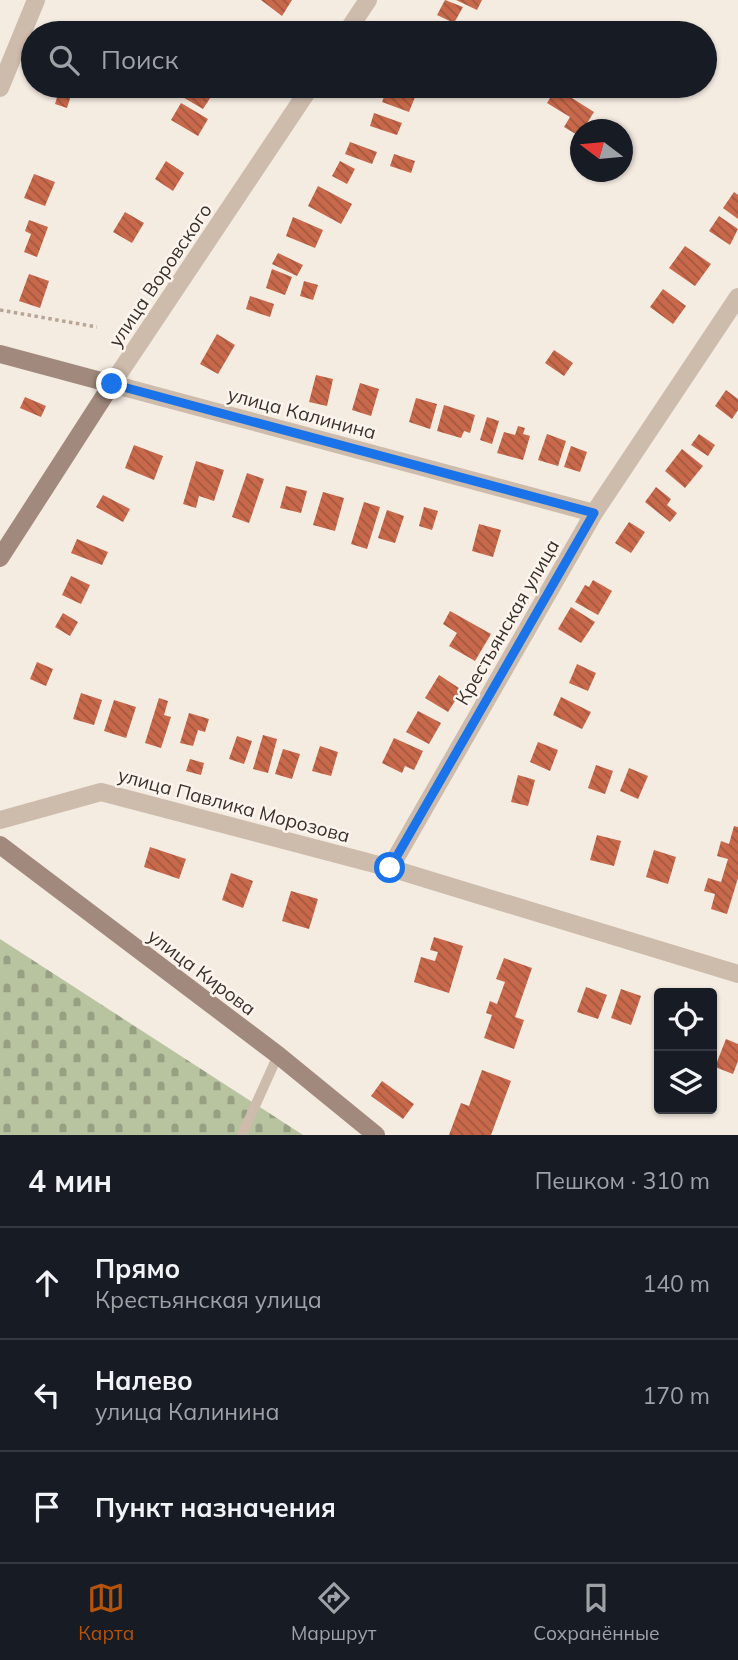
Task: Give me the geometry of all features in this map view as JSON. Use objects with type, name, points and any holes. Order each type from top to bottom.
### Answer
[{"type":"street","points":[[28,21],[36,0]]},
{"type":"street","points":[[354,21],[368,0]]},
{"type":"street","points":[[0,89],[21,37]]},
{"type":"street","name":"улица Воровского","points":[[0,558],[112,384],[303,98]]},
{"type":"street","name":"Крестьянская улица","points":[[390,868],[594,513],[738,297]]},
{"type":"street","name":"улица Калинина","points":[[0,355],[594,513]]},
{"type":"street","name":"улица Павлика Морозова","points":[[0,820],[101,792],[390,868],[738,974]]},
{"type":"street","name":"улица Кирова","points":[[0,845],[278,1055],[376,1135]]},
{"type":"lane","points":[[242,1135],[278,1055]]},
{"type":"path","points":[[0,310],[97,327]]},
{"type":"green space","points":[[0,939],[303,1135],[0,1135]]},
{"type":"building","points":[[261,0],[292,0],[282,16]]},
{"type":"building","points":[[445,0],[463,7],[455,21],[437,15]]},
{"type":"building","points":[[456,0],[482,0],[477,10]]},
{"type":"building","points":[[57,98],[70,98],[67,108],[55,104]]},
{"type":"building","points":[[184,98],[210,98],[203,109]]},
{"type":"building","points":[[384,98],[415,98],[409,112],[382,102]]},
{"type":"building","points":[[550,98],[572,98],[594,112],[590,119],[570,119],[570,131],[564,127],[570,117],[547,103]]},
{"type":"building","points":[[181,103],[208,119],[198,136],[171,120]]},
{"type":"building","points":[[374,113],[402,123],[397,135],[370,126]]},
{"type":"building","points":[[350,142],[377,152],[372,164],[345,154]]},
{"type":"building","points":[[394,154],[415,161],[411,173],[390,166]]},
{"type":"building","points":[[166,161],[184,173],[173,191],[155,179]]},
{"type":"building","points":[[340,161],[355,169],[347,184],[332,176]]},
{"type":"building","points":[[34,174],[55,182],[45,206],[24,198]]},
{"type":"building","points":[[318,186],[352,204],[341,224],[308,206]]},
{"type":"building","points":[[734,192],[738,195],[738,219],[723,208]]},
{"type":"building","points":[[125,212],[144,223],[132,243],[113,232]]},
{"type":"building","points":[[719,216],[738,229],[730,245],[709,231]]},
{"type":"building","points":[[293,217],[323,230],[315,248],[286,236]]},
{"type":"building","points":[[29,220],[48,227],[37,257],[24,252],[31,234],[25,231]]},
{"type":"building","points":[[685,246],[711,264],[695,286],[669,268]]},
{"type":"building","points":[[278,253],[303,265],[297,276],[272,264]]},
{"type":"building","points":[[272,269],[292,277],[285,295],[266,288]]},
{"type":"building","points":[[29,274],[49,281],[40,308],[19,301]]},
{"type":"building","points":[[304,281],[318,285],[313,300],[300,296]]},
{"type":"building","points":[[663,289],[686,306],[673,324],[650,307]]},
{"type":"building","points":[[250,296],[274,304],[270,317],[246,309]]},
{"type":"building","points":[[217,334],[235,345],[218,374],[200,364]]},
{"type":"building","points":[[554,350],[573,363],[564,376],[545,363]]},
{"type":"building","points":[[316,375],[333,379],[327,406],[309,402]]},
{"type":"building","points":[[360,383],[379,389],[371,416],[352,410]]},
{"type":"building","points":[[726,390],[738,399],[738,410],[732,419],[715,406]]},
{"type":"building","points":[[25,397],[46,406],[41,417],[20,408]]},
{"type":"building","points":[[416,398],[437,404],[430,429],[409,422]]},
{"type":"building","points":[[444,405],[475,415],[470,433],[464,431],[461,438],[437,431]]},
{"type":"building","points":[[487,417],[499,421],[492,444],[480,440]]},
{"type":"building","points":[[518,426],[525,428],[523,434],[530,436],[523,460],[497,453],[504,432],[515,435]]},
{"type":"building","points":[[547,434],[566,441],[558,466],[538,460]]},
{"type":"building","points":[[699,434],[715,445],[708,456],[691,445]]},
{"type":"building","points":[[134,445],[163,456],[154,480],[125,468]]},
{"type":"building","points":[[571,446],[587,452],[580,472],[564,467]]},
{"type":"building","points":[[682,449],[703,466],[685,488],[665,471]]},
{"type":"building","points":[[196,461],[224,470],[214,501],[199,496],[196,508],[183,504]]},
{"type":"building","points":[[247,473],[264,479],[249,523],[232,517]]},
{"type":"building","points":[[286,486],[307,491],[301,513],[280,508]]},
{"type":"building","points":[[656,487],[671,499],[667,505],[677,513],[670,522],[645,502]]},
{"type":"building","points":[[323,492],[344,498],[335,531],[313,525]]},
{"type":"building","points":[[103,495],[130,509],[123,522],[96,507]]},
{"type":"building","points":[[364,502],[380,507],[367,549],[351,544]]},
{"type":"building","points":[[424,507],[438,511],[432,530],[419,526]]},
{"type":"building","points":[[387,510],[404,516],[395,543],[378,538]]},
{"type":"building","points":[[629,522],[645,532],[631,553],[615,543]]},
{"type":"building","points":[[479,524],[501,530],[493,557],[472,551]]},
{"type":"building","points":[[77,539],[108,552],[102,565],[71,553]]},
{"type":"building","points":[[71,576],[90,585],[81,604],[62,595]]},
{"type":"building","points":[[593,580],[612,591],[598,615],[575,602],[585,585],[589,587]]},
{"type":"building","points":[[571,607],[595,622],[581,643],[558,629]]},
{"type":"building","points":[[450,611],[491,634],[475,661],[449,646],[457,633],[443,624]]},
{"type":"building","points":[[63,613],[78,622],[70,636],[55,627]]},
{"type":"building","points":[[37,662],[53,669],[46,686],[30,679]]},
{"type":"building","points":[[577,664],[596,673],[588,691],[569,683]]},
{"type":"building","points":[[439,675],[462,690],[448,712],[425,698]]},
{"type":"building","points":[[81,693],[102,700],[94,725],[73,719]]},
{"type":"building","points":[[561,697],[591,712],[582,729],[553,715]]},
{"type":"building","points":[[159,698],[168,701],[164,715],[171,717],[161,748],[145,743]]},
{"type":"building","points":[[114,700],[136,707],[126,738],[104,731]]},
{"type":"building","points":[[418,711],[441,723],[429,744],[406,732]]},
{"type":"building","points":[[189,713],[209,719],[205,732],[198,730],[193,746],[180,743]]},
{"type":"building","points":[[263,735],[277,739],[268,773],[253,769]]},
{"type":"building","points":[[237,736],[252,741],[244,764],[229,759]]},
{"type":"building","points":[[394,738],[423,751],[414,770],[405,766],[402,773],[382,763]]},
{"type":"building","points":[[538,742],[558,750],[550,771],[530,762]]},
{"type":"building","points":[[320,746],[338,752],[331,776],[312,771]]},
{"type":"building","points":[[283,749],[300,754],[292,779],[275,774]]},
{"type":"building","points":[[190,759],[204,763],[201,775],[186,771]]},
{"type":"building","points":[[596,765],[613,771],[605,794],[588,788]]},
{"type":"building","points":[[629,768],[648,776],[638,799],[620,791]]},
{"type":"building","points":[[518,775],[535,780],[528,806],[511,802]]},
{"type":"building","points":[[734,826],[738,827],[738,878],[727,914],[711,909],[715,894],[704,891],[708,878],[721,882],[728,859],[717,856],[721,841],[729,844]]},
{"type":"building","points":[[597,835],[621,841],[614,866],[590,860]]},
{"type":"building","points":[[150,847],[186,859],[179,879],[144,867]]},
{"type":"building","points":[[654,850],[676,857],[668,884],[646,877]]},
{"type":"building","points":[[231,873],[253,881],[243,908],[222,900]]},
{"type":"building","points":[[291,891],[318,899],[309,929],[282,921]]},
{"type":"building","points":[[434,937],[463,946],[449,993],[414,982],[421,957],[435,961],[438,952],[430,950]]},
{"type":"building","points":[[504,958],[532,968],[515,1017],[524,1020],[514,1049],[484,1038],[492,1015],[486,1013],[490,1001],[497,1004],[505,982],[496,979]]},
{"type":"building","points":[[586,987],[607,995],[598,1019],[577,1012]]},
{"type":"building","points":[[621,989],[641,996],[631,1025],[611,1018]]},
{"type":"building","points":[[726,1039],[738,1044],[738,1061],[733,1074],[717,1068]]},
{"type":"building","points":[[482,1070],[511,1081],[491,1135],[449,1135],[461,1103],[469,1106]]},
{"type":"building","points":[[382,1081],[414,1104],[403,1119],[371,1096]]},
{"type":"route","points":[[112,384],[594,513],[390,868]]}]
